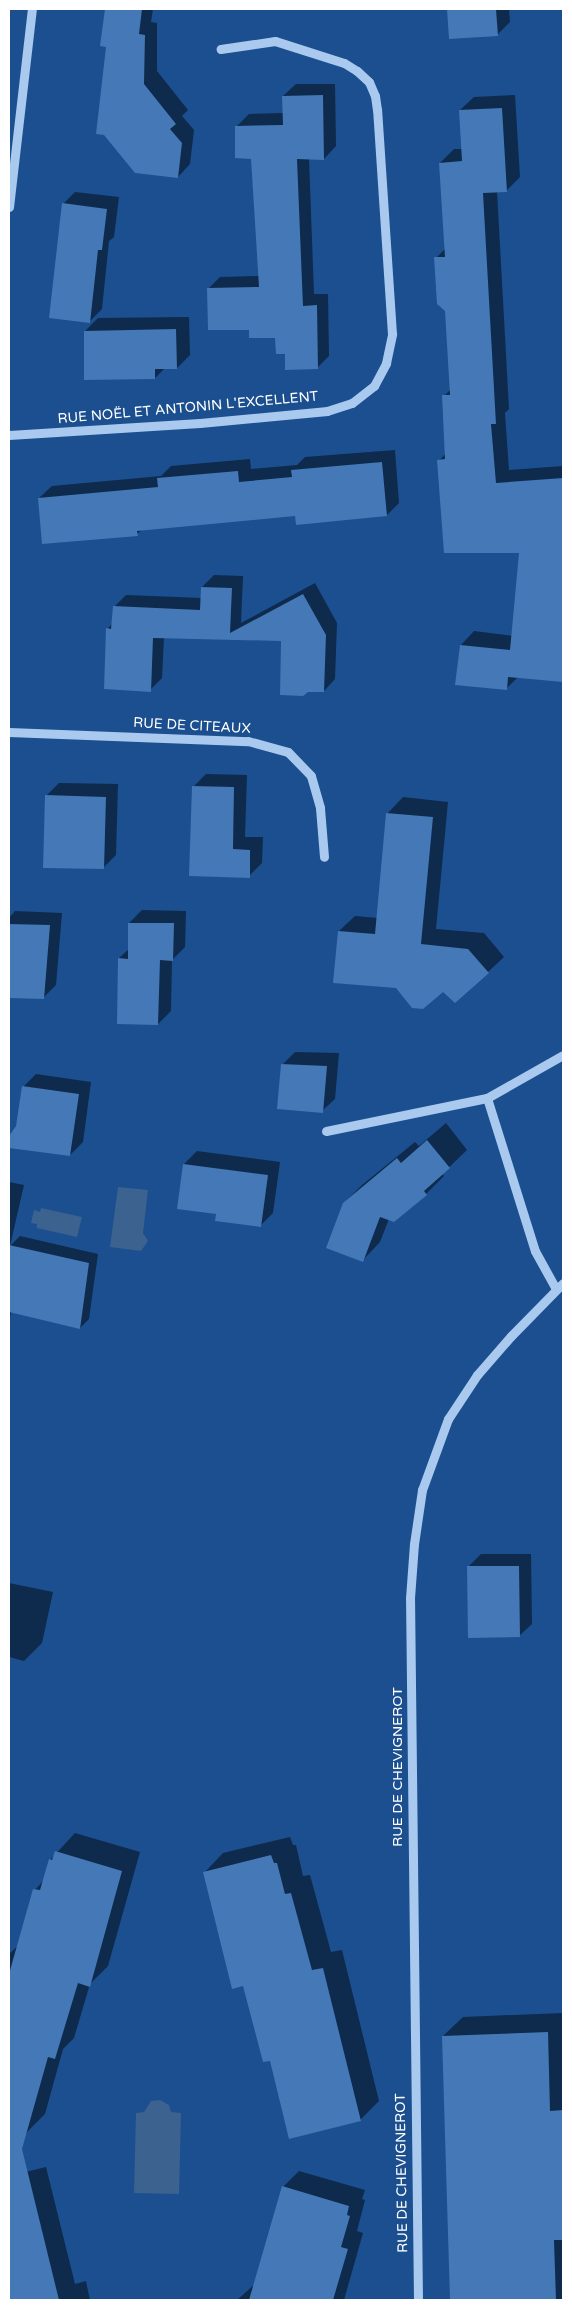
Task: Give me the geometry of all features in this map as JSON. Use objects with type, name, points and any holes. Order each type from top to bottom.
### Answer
[{"type":"street","points":[[9,206],[32,9]]},
{"type":"street","name":"RUE NOËL ET ANTONIN L'EXCELLENT","points":[[9,435],[200,423],[326,411],[352,403],[374,386],[386,363],[392,334],[377,110],[375,96],[369,82],[344,63],[275,40],[221,49]]},
{"type":"street","name":"RUE DE CITEAUX","points":[[9,732],[248,741],[288,752],[311,776],[320,808],[324,857]]},
{"type":"street","points":[[326,1131],[487,1098],[563,1055]]},
{"type":"street","points":[[487,1098],[535,1250],[556,1289]]},
{"type":"street","name":"RUE DE CHEVIGNEROT","points":[[418,2300],[410,1598],[414,1544],[422,1490],[448,1420],[477,1375],[563,1283]]},
{"type":"water","points":[[118,1187],[148,1190],[143,1233],[148,1241],[141,1251],[110,1247]]},
{"type":"water","points":[[41,1208],[82,1217],[77,1237],[37,1228],[37,1224],[31,1223],[34,1210],[40,1212]]},
{"type":"water","points":[[160,2100],[169,2105],[171,2112],[181,2113],[179,2194],[134,2193],[136,2113],[144,2112],[151,2101]]},
{"type":"building","points":[[105,9],[142,9],[139,34],[145,35],[144,84],[176,124],[170,129],[182,143],[178,178],[135,173],[104,135],[96,134],[106,47],[100,46]]},
{"type":"building","points":[[447,9],[496,9],[498,36],[449,39]]},
{"type":"building","points":[[323,95],[324,160],[297,159],[303,306],[317,305],[318,369],[285,370],[285,354],[276,354],[275,338],[249,338],[249,330],[208,330],[207,288],[259,287],[251,159],[235,158],[235,126],[283,125],[282,96]]},
{"type":"building","points":[[502,108],[507,192],[483,193],[496,424],[491,424],[496,483],[563,478],[563,682],[508,677],[507,690],[455,685],[460,645],[510,650],[519,553],[444,553],[437,460],[445,459],[442,395],[450,395],[445,311],[437,304],[434,257],[445,257],[439,163],[462,161],[459,110]]},
{"type":"building","points":[[62,203],[107,209],[102,250],[98,250],[90,323],[49,318]]},
{"type":"building","points":[[176,329],[177,369],[155,369],[155,379],[84,380],[84,331]]},
{"type":"building","points":[[382,462],[387,516],[296,525],[295,516],[137,531],[138,536],[42,544],[38,498],[158,487],[157,478],[238,471],[239,482],[292,477],[291,470]]},
{"type":"building","points":[[201,587],[232,588],[230,633],[303,594],[326,635],[324,692],[308,692],[303,696],[280,695],[281,641],[153,638],[151,692],[104,689],[106,628],[111,629],[113,606],[200,610]]},
{"type":"building","points":[[192,786],[234,787],[233,849],[250,850],[250,878],[189,876]]},
{"type":"building","points":[[45,795],[106,797],[104,869],[43,868]]},
{"type":"building","points":[[386,813],[433,817],[421,944],[468,949],[489,973],[455,1003],[443,992],[423,1009],[412,1008],[396,988],[333,983],[338,931],[375,934]]},
{"type":"building","points":[[128,923],[174,923],[173,961],[160,960],[158,1025],[117,1024],[118,958],[128,959]]},
{"type":"building","points":[[9,924],[50,925],[44,999],[9,998]]},
{"type":"building","points":[[281,1064],[327,1066],[323,1113],[277,1109]]},
{"type":"building","points":[[22,1086],[79,1094],[70,1156],[9,1148],[9,1136],[16,1126]]},
{"type":"building","points":[[427,1140],[450,1168],[424,1191],[427,1195],[394,1222],[380,1217],[363,1262],[326,1248],[343,1203],[397,1158],[401,1163]]},
{"type":"building","points":[[183,1164],[268,1175],[261,1227],[215,1221],[216,1214],[177,1209]]},
{"type":"building","points":[[9,1245],[89,1263],[80,1329],[9,1312]]},
{"type":"building","points":[[467,1566],[519,1566],[520,1637],[468,1638]]},
{"type":"building","points":[[55,1851],[122,1871],[90,1987],[78,1983],[55,2059],[48,2057],[22,2149],[59,2300],[9,2300],[9,1974],[33,1889],[40,1890],[49,1859],[52,1860]]},
{"type":"building","points":[[271,1855],[274,1863],[277,1863],[285,1894],[291,1893],[312,1970],[323,1968],[361,2121],[289,2139],[270,2061],[263,2062],[243,1986],[232,1989],[203,1872]]},
{"type":"building","points":[[548,2032],[550,2111],[563,2110],[563,2240],[554,2240],[556,2300],[450,2300],[442,2036]]},
{"type":"building","points":[[282,2186],[349,2206],[347,2215],[350,2216],[341,2247],[348,2249],[333,2300],[249,2300]]}]
